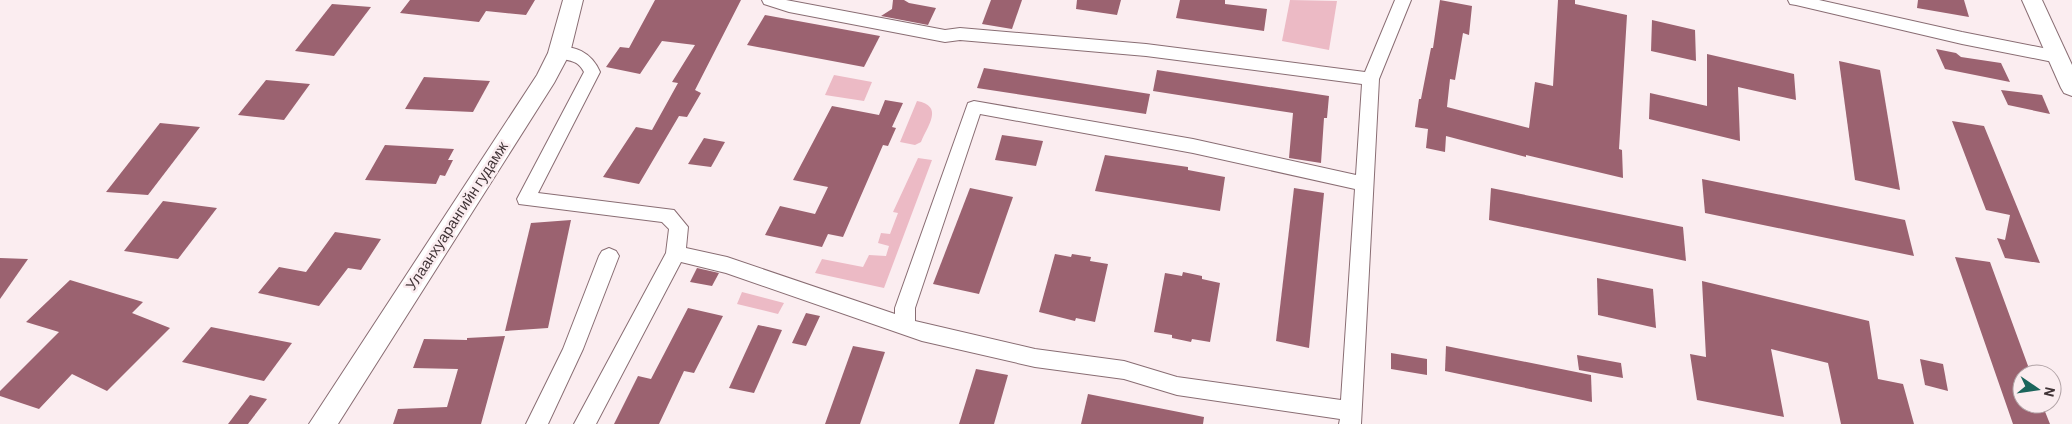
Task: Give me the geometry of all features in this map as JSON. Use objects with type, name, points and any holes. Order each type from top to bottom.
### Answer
[{"type":"main road","name":"Улаанхуарангийн гудамж","points":[[323,424],[546,78],[559,53],[573,0]]},
{"type":"main road","points":[[2032,0],[2072,88]]},
{"type":"street","points":[[770,0],[789,8],[945,36],[960,34],[1146,50],[1371,79]]},
{"type":"street","points":[[676,253],[736,268],[905,327],[1035,358],[1095,368],[1124,370],[1177,386],[1350,417],[1371,79],[1402,0]]},
{"type":"street","points":[[1796,0],[1962,38],[2058,57]]},
{"type":"street","points":[[559,53],[580,56],[588,62],[592,72],[526,198],[667,215],[679,226],[676,253],[585,424]]},
{"type":"street","points":[[905,327],[905,308],[974,106],[1193,146],[1365,184]]},
{"type":"street","points":[[537,424],[573,349],[609,256]]},
{"type":"shaded area","points":[[1290,0],[1337,1],[1329,50],[1282,41]]},
{"type":"shaded area","points":[[834,75],[872,82],[864,101],[825,95]]},
{"type":"shaded area","points":[[917,101],[930,107],[932,117],[930,123],[921,142],[915,145],[900,142]]},
{"type":"shaded area","points":[[918,158],[932,160],[884,288],[815,273],[822,259],[863,267],[869,255],[886,256],[889,246],[878,243],[881,233],[890,234],[898,213],[893,212]]},
{"type":"shaded area","points":[[742,292],[784,303],[778,314],[737,304]]},
{"type":"building","points":[[410,0],[535,0],[526,15],[486,11],[479,22],[400,13]]},
{"type":"building","points":[[655,0],[741,0],[695,90],[701,93],[687,117],[679,116],[639,184],[603,177],[636,127],[652,130],[678,83],[672,82],[695,45],[662,41],[640,74],[606,67],[620,47],[629,48]]},
{"type":"building","points":[[893,0],[904,0],[909,3],[936,8],[928,25],[881,16],[892,9]]},
{"type":"building","points":[[991,0],[1022,0],[1012,29],[982,24]]},
{"type":"building","points":[[1077,0],[1121,0],[1117,15],[1076,9]]},
{"type":"building","points":[[1180,0],[1225,0],[1225,4],[1267,9],[1264,31],[1176,18]]},
{"type":"building","points":[[1440,0],[1472,6],[1469,35],[1463,33],[1455,80],[1450,79],[1447,107],[1529,128],[1535,82],[1553,86],[1558,0],[1575,0],[1575,4],[1627,15],[1619,149],[1622,150],[1623,178],[1526,155],[1526,157],[1446,136],[1445,152],[1426,148],[1428,129],[1415,127],[1419,99],[1421,99],[1431,48],[1433,48]]},
{"type":"building","points":[[1918,0],[1964,0],[1969,17],[1917,8]]},
{"type":"building","points":[[332,4],[371,7],[334,56],[295,51]]},
{"type":"building","points":[[765,15],[880,36],[864,67],[747,45]]},
{"type":"building","points":[[1652,20],[1695,30],[1696,61],[1651,51]]},
{"type":"building","points":[[1936,49],[1956,53],[1961,57],[2001,63],[2010,82],[1945,69]]},
{"type":"building","points":[[1707,54],[1794,74],[1796,100],[1738,87],[1740,141],[1649,119],[1650,93],[1707,106]]},
{"type":"building","points":[[1839,61],[1880,70],[1900,190],[1855,180]]},
{"type":"building","points":[[984,68],[1150,94],[1146,114],[977,88]]},
{"type":"building","points":[[1157,70],[1329,96],[1327,118],[1324,118],[1321,163],[1289,158],[1293,113],[1153,91]]},
{"type":"building","points":[[424,77],[490,81],[473,112],[405,109]]},
{"type":"building","points":[[266,80],[310,84],[284,120],[238,115]]},
{"type":"building","points":[[2001,90],[2042,95],[2050,114],[2008,105]]},
{"type":"building","points":[[885,100],[903,103],[892,127],[896,128],[888,146],[883,145],[843,237],[828,234],[822,247],[765,235],[780,206],[815,214],[828,187],[793,180],[832,106],[879,115]]},
{"type":"building","points":[[1952,121],[1984,126],[2040,263],[2005,258],[1997,238],[2005,240],[2010,215],[1986,210]]},
{"type":"building","points":[[160,123],[200,127],[148,195],[106,192]]},
{"type":"building","points":[[1002,135],[1043,141],[1036,166],[995,160]]},
{"type":"building","points":[[704,138],[725,142],[711,167],[688,164]]},
{"type":"building","points":[[385,145],[454,149],[448,160],[453,160],[445,176],[440,175],[436,184],[365,180]]},
{"type":"building","points":[[1105,155],[1188,167],[1188,170],[1225,177],[1220,211],[1095,191]]},
{"type":"building","points":[[1702,179],[1905,220],[1914,256],[1705,213]]},
{"type":"building","points":[[970,188],[1013,197],[979,294],[933,284]]},
{"type":"building","points":[[1294,188],[1324,193],[1309,348],[1276,341]]},
{"type":"building","points":[[1491,188],[1683,227],[1686,261],[1489,220]]},
{"type":"building","points":[[163,201],[217,208],[178,259],[124,251]]},
{"type":"building","points":[[571,220],[548,328],[505,331],[531,223]]},
{"type":"building","points":[[335,232],[381,239],[361,270],[348,268],[319,306],[258,293],[279,267],[306,272]]},
{"type":"building","points":[[1055,254],[1071,257],[1072,254],[1091,257],[1090,261],[1108,264],[1095,322],[1076,318],[1075,321],[1039,312]]},
{"type":"building","points":[[1955,257],[1990,262],[2027,364],[2012,364],[2012,414],[2046,414],[2050,424],[2013,424]]},
{"type":"building","points":[[0,258],[28,259],[0,299]]},
{"type":"building","points":[[697,268],[719,273],[712,286],[690,282]]},
{"type":"building","points":[[1183,272],[1202,276],[1202,279],[1220,283],[1210,342],[1192,339],[1191,342],[1172,338],[1172,335],[1154,332],[1165,273],[1182,276]]},
{"type":"building","points":[[1597,278],[1653,289],[1656,328],[1598,315]]},
{"type":"building","points":[[70,280],[143,302],[132,313],[170,328],[107,391],[72,374],[39,409],[0,396],[0,391],[59,332],[26,322]]},
{"type":"building","points":[[1702,281],[1869,321],[1878,379],[1903,384],[1914,424],[1841,424],[1828,363],[1771,349],[1784,417],[1697,400],[1690,354],[1706,357]]},
{"type":"building","points":[[688,308],[723,316],[694,373],[684,371],[659,424],[614,424],[638,376],[651,379]]},
{"type":"building","points":[[806,313],[820,316],[806,346],[792,343]]},
{"type":"building","points":[[758,325],[782,330],[754,393],[729,388]]},
{"type":"building","points":[[211,327],[292,343],[264,381],[182,362]]},
{"type":"building","points":[[505,336],[481,424],[393,424],[398,409],[447,407],[458,369],[413,368],[424,339],[467,340],[467,338]]},
{"type":"building","points":[[853,346],[885,352],[860,424],[825,424]]},
{"type":"building","points":[[1446,346],[1591,375],[1592,402],[1445,371]]},
{"type":"building","points":[[1391,353],[1427,359],[1427,375],[1391,369]]},
{"type":"building","points":[[1577,355],[1621,363],[1623,378],[1579,370]]},
{"type":"building","points":[[1920,359],[1943,364],[1948,391],[1925,385]]},
{"type":"building","points":[[976,369],[1008,375],[994,424],[959,424]]},
{"type":"building","points":[[1088,394],[1204,417],[1203,424],[1081,424]]},
{"type":"building","points":[[250,395],[267,399],[248,424],[228,424]]}]
